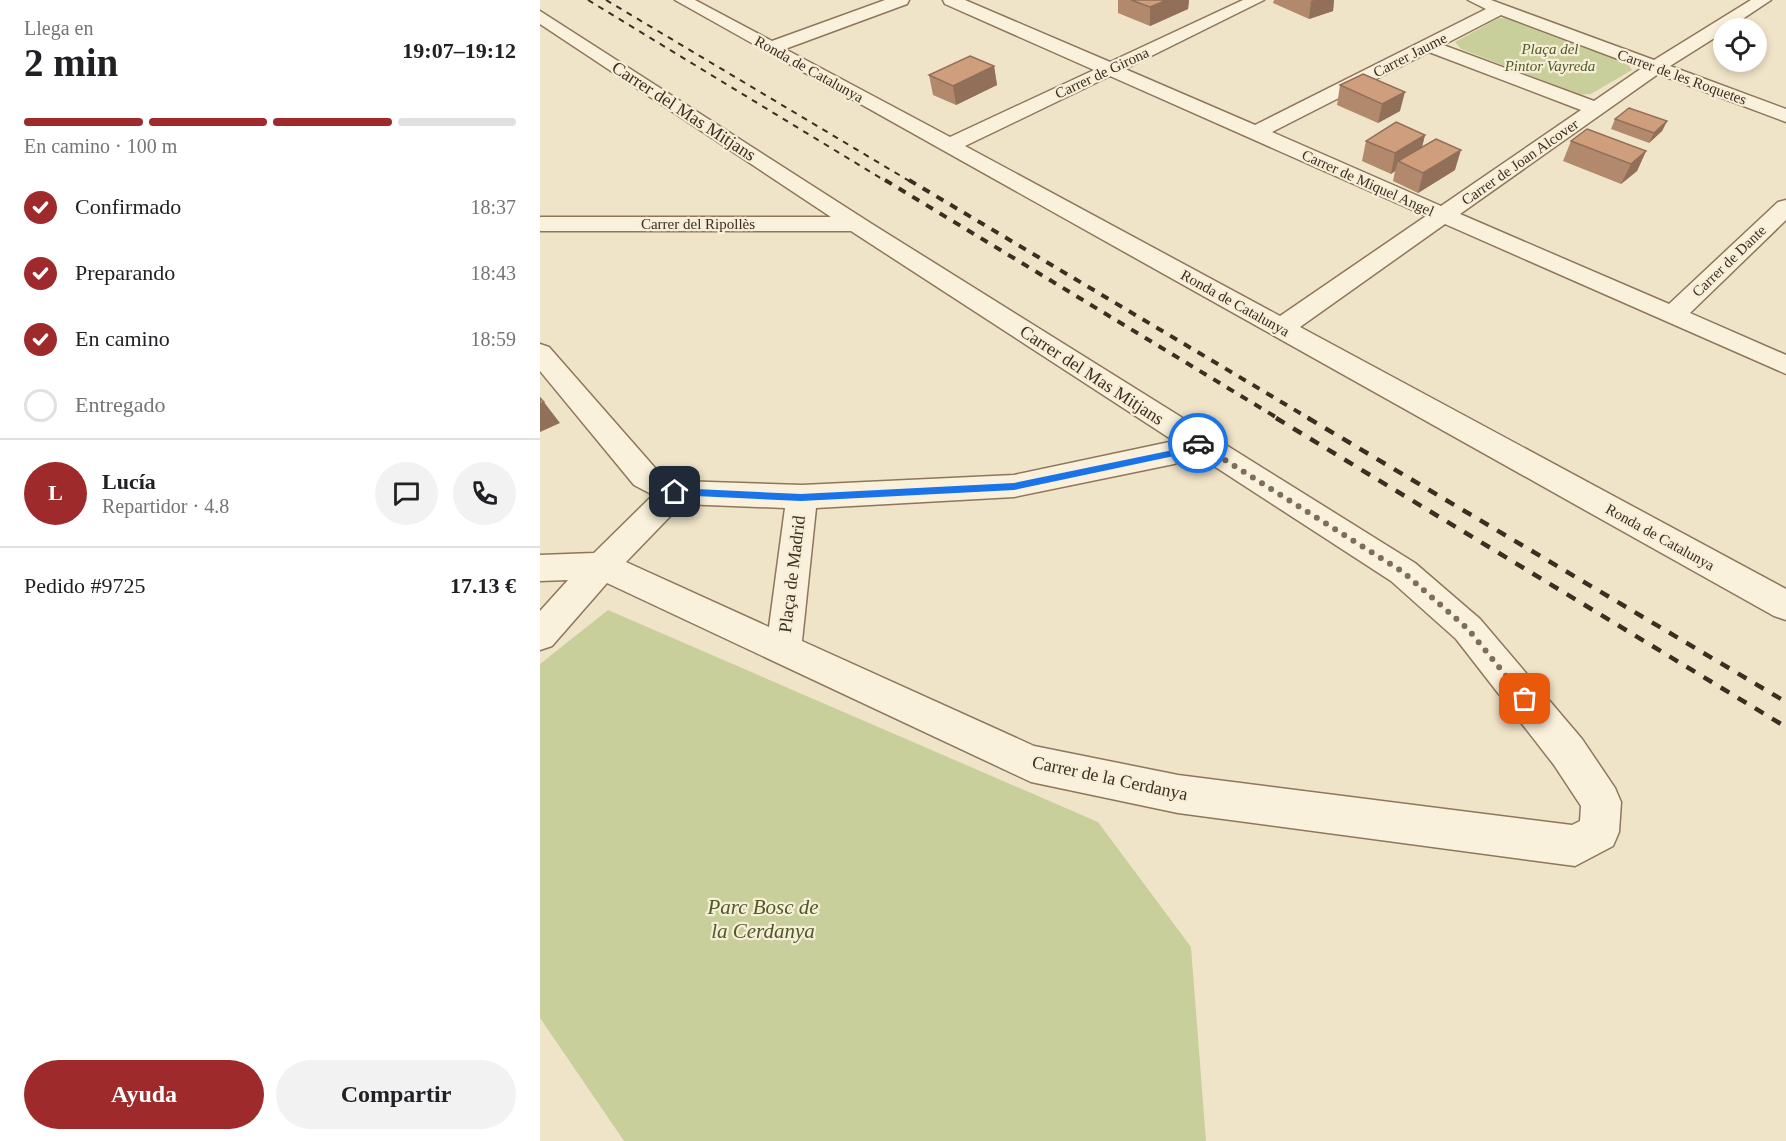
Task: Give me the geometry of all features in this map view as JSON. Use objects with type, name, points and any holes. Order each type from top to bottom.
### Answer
[{"type":"street","name":"Ronda de Catalunya","points":[[683,0],[1786,606]]},
{"type":"street","points":[[770,48],[901,0]]},
{"type":"street","name":"Carrer de Miquel Angel","points":[[951,0],[1786,365]]},
{"type":"street","name":"Carrer de les Roquetes","points":[[1476,0],[1786,116]]},
{"type":"street","name":"Carrer de Girona","points":[[948,146],[1247,1]]},
{"type":"street","name":"Carrer de Joan Alcover","points":[[1280,328],[1656,68],[1761,3]]},
{"type":"street","name":"Carrer Jaume","points":[[1255,133],[1500,9]]},
{"type":"street","name":"Carrer del Mas Mitjans","points":[[540,16],[855,224],[1403,572],[1468,629],[1568,752],[1601,802],[1599,832],[1575,846]]},
{"type":"street","points":[[550,42],[581,42]]},
{"type":"street","points":[[1428,45],[1597,109]]},
{"type":"street","name":"Carrer de Dante","points":[[1672,316],[1786,207]]},
{"type":"street","name":"Carrer del Ripollès","points":[[540,224],[855,224]]},
{"type":"street","points":[[540,353],[645,477],[675,492],[801,497],[1014,486],[1174,453],[1197,443]]},
{"type":"street","points":[[540,635],[602,566],[675,492]]},
{"type":"street","name":"Plaça de Madrid","points":[[783,650],[801,497]]},
{"type":"street","name":"Carrer de la Cerdanya","points":[[540,568],[602,566],[1031,764],[1178,794],[1575,846]]},
{"type":"green space","name":"Plaça del Pintor Vayreda","points":[[1499,18],[1516,19],[1626,61],[1632,70],[1591,94],[1580,95],[1461,49],[1455,42]]},
{"type":"green space","name":"Parc Bosc de la Cerdanya","points":[[608,610],[1098,822],[1191,947],[1206,1141],[624,1141],[540,1018],[540,664]]},
{"type":"building","points":[[1131,0],[1167,0],[1150,7]]},
{"type":"building","points":[[970,56],[994,66],[953,86],[929,75]]},
{"type":"building","points":[[1363,74],[1405,92],[1382,104],[1340,85]]},
{"type":"building","points":[[1629,108],[1667,121],[1654,133],[1615,119]]},
{"type":"building","points":[[1396,122],[1425,135],[1395,153],[1366,141]]},
{"type":"building","points":[[1587,129],[1646,151],[1631,164],[1571,141]]},
{"type":"building","points":[[1436,139],[1461,150],[1423,173],[1398,161]]},
{"type":"railway","points":[[588,0],[887,182]]},
{"type":"railway","points":[[606,0],[911,182]]},
{"type":"railway","points":[[885,180],[1279,419]]},
{"type":"railway","points":[[909,180],[1310,419]]},
{"type":"railway","points":[[1276,418],[1786,727]]},
{"type":"railway","points":[[1308,418],[1786,702]]},
{"type":"way so far","points":[[1198,443],[1403,572],[1468,629],[1525,699]]},
{"type":"route","points":[[675,492],[801,497],[890,495],[1014,486],[1174,453],[1198,443]]}]
